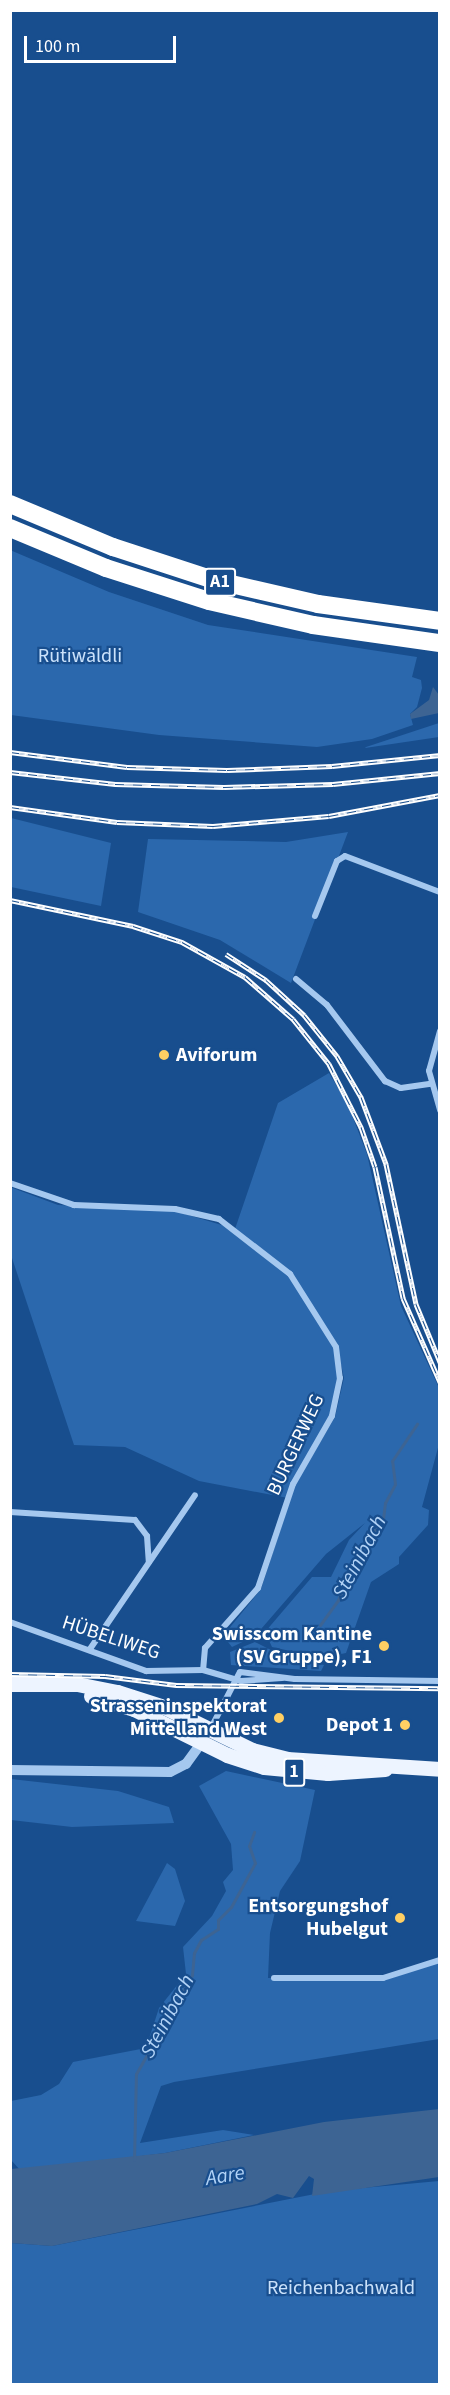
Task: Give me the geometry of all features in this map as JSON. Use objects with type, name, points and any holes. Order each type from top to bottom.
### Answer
[{"type":"highway","name":"A1","points":[[10,504],[113,547],[231,585],[336,608],[440,621]]},
{"type":"highway","name":"A1","points":[[10,528],[106,568],[209,601],[313,626],[440,643]]},
{"type":"main road","name":"1","points":[[10,1684],[50,1686],[134,1709],[206,1736],[247,1762],[285,1771],[366,1774],[391,1768],[440,1768]]},
{"type":"street","points":[[315,916],[337,861],[345,855],[440,892]]},
{"type":"street","points":[[296,979],[327,1005],[385,1081],[401,1088],[430,1084]]},
{"type":"street","points":[[440,1031],[430,1057],[430,1084],[440,1110]]},
{"type":"street","name":"BURGERWEG","points":[[10,1183],[74,1205],[175,1209],[219,1219],[290,1274],[336,1347],[340,1378],[332,1416],[293,1484],[258,1588],[239,1614],[205,1648],[203,1670]]},
{"type":"street","points":[[90,1649],[195,1495]]},
{"type":"street","points":[[10,1512],[135,1520],[147,1536],[149,1563]]},
{"type":"street","name":"HÜBELIWEG","points":[[10,1622],[146,1671],[203,1670],[233,1678]]},
{"type":"street","points":[[10,1770],[170,1772],[186,1764],[206,1736],[233,1678],[240,1672],[282,1678],[440,1681]]},
{"type":"street","points":[[274,1978],[383,1978],[440,1960]]},
{"type":"green space","name":"Rütiwäldli","points":[[10,550],[109,592],[208,625],[417,657],[412,677],[421,680],[422,688],[417,707],[410,714],[413,725],[372,739],[317,747],[159,735],[11,715]]},
{"type":"green space","points":[[439,723],[439,737],[365,748],[366,747]]},
{"type":"green space","points":[[11,818],[111,843],[101,906],[11,887]]},
{"type":"green space","points":[[348,832],[291,983],[220,940],[138,912],[148,839],[286,842]]},
{"type":"green space","points":[[329,1073],[348,1105],[367,1154],[401,1306],[440,1390],[439,1444],[422,1507],[429,1510],[428,1525],[399,1557],[399,1564],[371,1582],[346,1653],[322,1658],[272,1647],[265,1632],[312,1577],[331,1577],[349,1540],[365,1523],[326,1554],[255,1636],[232,1647],[223,1636],[261,1589],[295,1485],[335,1417],[344,1378],[338,1350],[336,1404],[288,1498],[199,1481],[125,1447],[74,1445],[11,1255],[10,1187],[58,1205],[175,1211],[235,1229],[278,1103]]},
{"type":"green space","points":[[255,1642],[283,1656],[324,1665],[321,1671],[231,1665],[230,1652]]},
{"type":"green space","points":[[226,1771],[315,1790],[300,1861],[280,1891],[270,1933],[268,1978],[383,1978],[439,1960],[439,2039],[161,2086],[140,2143],[223,2130],[254,2135],[165,2153],[21,2171],[11,2160],[11,2101],[41,2095],[59,2084],[73,2062],[146,2048],[159,2008],[186,1974],[183,1947],[212,1916],[226,1891],[223,1882],[233,1870],[231,1844],[199,1786]]},
{"type":"green space","points":[[11,1779],[118,1791],[169,1807],[174,1823],[72,1827],[11,1820]]},
{"type":"green space","points":[[167,1863],[175,1869],[185,1901],[175,1926],[136,1921]]},
{"type":"green space","name":"Reichenbachwald","points":[[439,2181],[439,2384],[11,2384],[11,2243],[52,2246],[330,2191]]},
{"type":"water","points":[[433,687],[439,695],[439,713],[411,719],[410,714],[429,700]]},
{"type":"water","name":"Aare","points":[[439,2109],[439,2177],[312,2196],[314,2179],[309,2176],[293,2198],[277,2194],[257,2204],[52,2246],[11,2243],[11,2169],[165,2153],[324,2122]]},
{"type":"waterway","name":"Steinibach","points":[[320,1625],[338,1600],[355,1558],[383,1519],[385,1503],[395,1484],[392,1461],[417,1424]]},
{"type":"waterway","name":"Steinibach","points":[[134,2160],[136,2074],[192,1975],[194,1953],[201,1940],[218,1929],[218,1920],[231,1907],[255,1863],[249,1846],[254,1832]]},
{"type":"railway","points":[[10,752],[127,767],[227,770],[332,766],[440,755]]},
{"type":"railway","points":[[10,772],[115,784],[224,787],[333,784],[440,773]]},
{"type":"railway","points":[[10,807],[117,822],[213,826],[329,816],[440,795]]},
{"type":"railway","points":[[10,900],[133,926],[182,942],[245,977],[293,1019],[329,1064],[361,1127],[375,1167],[403,1298],[440,1382]]},
{"type":"railway","points":[[226,954],[266,980],[304,1015],[337,1056],[361,1097],[386,1164],[416,1304],[440,1362]]},
{"type":"railway","points":[[10,1674],[105,1676],[176,1685],[440,1688]]},
{"type":"place","name":"Aviforum","points":[[164,1055]]},
{"type":"place","name":"Swisscom Kantine (SV Gruppe), F1","points":[[384,1646]]},
{"type":"place","name":"Strasseninspektorat Mittelland West","points":[[279,1718]]},
{"type":"place","name":"Depot 1","points":[[405,1725]]},
{"type":"place","name":"Entsorgungshof Hubelgut","points":[[400,1918]]}]
